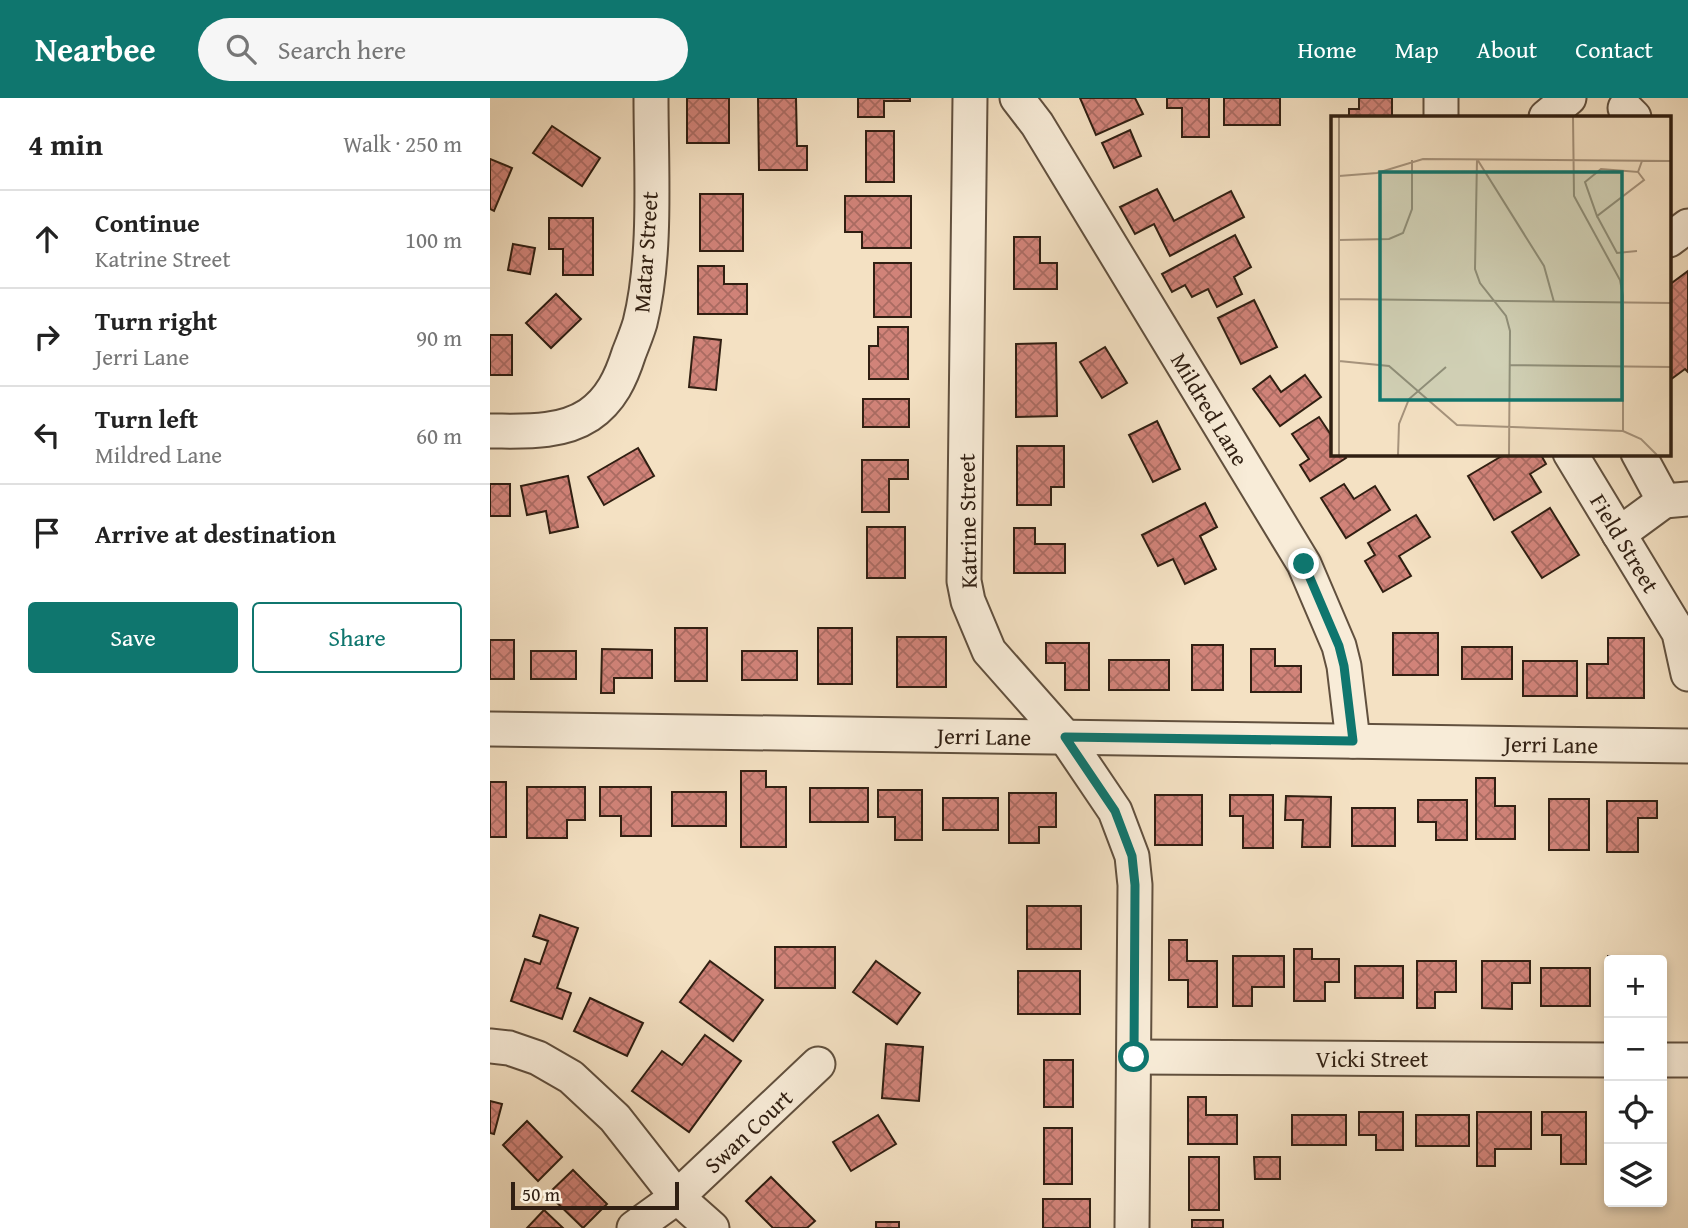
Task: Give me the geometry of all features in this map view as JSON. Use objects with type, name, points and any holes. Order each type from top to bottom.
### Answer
[{"type":"street","name":"Matar Street","points":[[490,431],[534,431],[565,426],[588,416],[607,401],[622,375],[640,325],[647,284],[651,98]]},
{"type":"street","name":"Katrine Street","points":[[970,98],[964,581],[968,601],[989,651],[1065,737],[1115,811],[1132,856],[1135,885],[1132,1228]]},
{"type":"street","name":"Mildred Lane","points":[[1017,98],[1044,136],[1304,564],[1339,646],[1353,741]]},
{"type":"street","points":[[1441,98],[1441,116]]},
{"type":"street","points":[[1547,116],[1569,98]]},
{"type":"street","points":[[1670,239],[1688,226]]},
{"type":"street","name":"Field Street","points":[[1571,455],[1679,633],[1688,674]]},
{"type":"street","points":[[1619,534],[1676,500],[1640,455]]},
{"type":"street","name":"Jerri Lane","points":[[490,729],[1688,746]]},
{"type":"street","points":[[490,1046],[509,1048],[538,1058],[571,1077],[615,1118],[677,1197],[712,1228]]},
{"type":"street","name":"Vicki Street","points":[[1134,1057],[1604,1059]]},
{"type":"street","points":[[1667,1060],[1688,1060]]},
{"type":"street","name":"Swan Court","points":[[634,1228],[677,1197],[818,1064]]},
{"type":"building","points":[[687,98],[729,98],[729,143],[687,143]]},
{"type":"building","points":[[758,98],[796,98],[797,146],[807,146],[807,170],[759,170]]},
{"type":"building","points":[[858,98],[910,98],[910,101],[884,101],[884,117],[858,117]]},
{"type":"building","points":[[1080,98],[1135,98],[1143,114],[1096,135]]},
{"type":"building","points":[[1167,98],[1209,98],[1209,137],[1182,137],[1182,108],[1167,108]]},
{"type":"building","points":[[1224,98],[1280,98],[1280,125],[1224,125]]},
{"type":"building","points":[[1359,98],[1392,98],[1392,116],[1349,116],[1349,109],[1359,109]]},
{"type":"building","points":[[552,126],[600,158],[582,186],[533,153]]},
{"type":"building","points":[[1130,130],[1141,156],[1114,168],[1102,143]]},
{"type":"building","points":[[866,131],[894,131],[894,182],[866,182]]},
{"type":"building","points":[[490,159],[512,168],[494,211],[490,209]]},
{"type":"building","points":[[1157,189],[1174,221],[1231,191],[1244,217],[1170,256],[1154,224],[1135,234],[1120,207]]},
{"type":"building","points":[[700,194],[743,194],[743,251],[700,251]]},
{"type":"building","points":[[845,196],[911,196],[911,248],[862,248],[862,232],[845,232]]},
{"type":"building","points":[[549,218],[593,218],[593,275],[563,275],[563,249],[549,249]]},
{"type":"building","points":[[1235,235],[1251,267],[1234,277],[1242,294],[1217,307],[1208,289],[1192,297],[1185,285],[1172,292],[1162,274]]},
{"type":"building","points":[[1014,237],[1040,237],[1040,263],[1057,263],[1057,289],[1014,289]]},
{"type":"building","points":[[513,244],[535,248],[530,274],[508,270]]},
{"type":"building","points":[[874,263],[911,263],[911,317],[874,317]]},
{"type":"building","points":[[698,266],[724,266],[724,284],[747,284],[747,314],[698,314]]},
{"type":"building","points":[[1688,271],[1688,372],[1685,369],[1670,380],[1670,284]]},
{"type":"building","points":[[556,294],[581,319],[551,348],[526,323]]},
{"type":"building","points":[[1254,300],[1277,347],[1241,364],[1218,318]]},
{"type":"building","points":[[878,327],[908,327],[908,379],[869,379],[869,346],[878,346]]},
{"type":"building","points":[[490,335],[512,335],[512,375],[490,375]]},
{"type":"building","points":[[694,337],[721,340],[716,390],[689,387]]},
{"type":"building","points":[[1056,343],[1057,416],[1016,417],[1016,344]]},
{"type":"building","points":[[1105,347],[1127,383],[1102,398],[1080,362]]},
{"type":"building","points":[[1305,375],[1321,397],[1280,426],[1253,389],[1270,376],[1281,392]]},
{"type":"building","points":[[863,399],[909,399],[909,427],[863,427]]},
{"type":"building","points":[[1319,417],[1331,435],[1331,455],[1344,455],[1346,458],[1310,481],[1300,465],[1309,459],[1292,434]]},
{"type":"building","points":[[1157,421],[1180,469],[1153,482],[1129,435]]},
{"type":"building","points":[[1017,446],[1064,446],[1064,487],[1051,487],[1051,505],[1017,505]]},
{"type":"building","points":[[638,448],[654,476],[604,505],[588,477]]},
{"type":"building","points":[[1504,455],[1541,455],[1546,464],[1530,474],[1541,492],[1494,520],[1468,476]]},
{"type":"building","points":[[862,460],[908,460],[908,479],[889,479],[889,512],[862,512]]},
{"type":"building","points":[[568,476],[578,527],[550,533],[546,511],[527,515],[521,486]]},
{"type":"building","points":[[490,484],[510,484],[510,516],[490,516]]},
{"type":"building","points":[[1344,484],[1354,499],[1375,486],[1390,510],[1346,538],[1321,498]]},
{"type":"building","points":[[1205,503],[1217,527],[1200,536],[1216,569],[1185,584],[1173,559],[1158,566],[1142,535]]},
{"type":"building","points":[[1550,508],[1579,555],[1542,578],[1512,532]]},
{"type":"building","points":[[1416,515],[1430,537],[1399,556],[1411,576],[1383,592],[1365,561],[1375,555],[1368,543]]},
{"type":"building","points":[[867,527],[905,527],[905,578],[867,578]]},
{"type":"building","points":[[1014,528],[1035,528],[1035,544],[1065,544],[1065,573],[1014,573]]},
{"type":"building","points":[[675,628],[707,628],[707,681],[675,681]]},
{"type":"building","points":[[818,628],[852,628],[852,684],[818,684]]},
{"type":"building","points":[[1393,633],[1438,633],[1438,675],[1393,675]]},
{"type":"building","points":[[897,637],[946,637],[946,687],[897,687]]},
{"type":"building","points":[[1608,638],[1644,638],[1644,698],[1587,698],[1587,664],[1608,664]]},
{"type":"building","points":[[490,640],[514,640],[514,679],[490,679]]},
{"type":"building","points":[[1046,643],[1089,643],[1089,690],[1065,690],[1065,663],[1046,663]]},
{"type":"building","points":[[1192,645],[1223,645],[1223,690],[1192,690]]},
{"type":"building","points":[[1462,647],[1512,647],[1512,679],[1462,679]]},
{"type":"building","points":[[602,649],[652,650],[652,678],[614,678],[614,693],[601,693]]},
{"type":"building","points":[[1251,649],[1275,649],[1275,666],[1301,666],[1301,692],[1251,692]]},
{"type":"building","points":[[531,651],[576,651],[576,679],[531,679]]},
{"type":"building","points":[[742,651],[797,651],[797,680],[742,680]]},
{"type":"building","points":[[1109,660],[1169,660],[1169,690],[1109,690]]},
{"type":"building","points":[[1523,661],[1577,661],[1577,696],[1523,696]]},
{"type":"building","points":[[741,771],[766,771],[766,787],[786,787],[786,847],[741,847]]},
{"type":"building","points":[[1476,778],[1495,778],[1495,806],[1515,806],[1515,839],[1476,839]]},
{"type":"building","points":[[490,782],[506,782],[506,837],[490,837]]},
{"type":"building","points":[[527,787],[585,787],[585,820],[567,820],[567,838],[527,838]]},
{"type":"building","points":[[600,787],[651,787],[651,836],[621,836],[621,816],[600,816]]},
{"type":"building","points":[[810,788],[868,788],[868,822],[810,822]]},
{"type":"building","points":[[878,790],[922,790],[922,840],[895,840],[895,817],[878,817]]},
{"type":"building","points":[[672,792],[726,792],[726,826],[672,826]]},
{"type":"building","points":[[1009,793],[1056,793],[1056,827],[1039,827],[1039,843],[1009,843]]},
{"type":"building","points":[[1155,795],[1202,795],[1202,845],[1155,845]]},
{"type":"building","points":[[1230,795],[1273,795],[1273,848],[1243,848],[1243,816],[1230,816]]},
{"type":"building","points":[[1286,796],[1331,797],[1330,847],[1302,847],[1303,820],[1285,820]]},
{"type":"building","points":[[943,798],[998,798],[998,830],[943,830]]},
{"type":"building","points":[[1549,799],[1589,799],[1589,850],[1549,850]]},
{"type":"building","points":[[1418,800],[1467,800],[1467,840],[1436,840],[1436,822],[1418,822]]},
{"type":"building","points":[[1607,801],[1657,801],[1657,818],[1638,818],[1638,852],[1607,852]]},
{"type":"building","points":[[1352,808],[1395,808],[1395,846],[1352,846]]},
{"type":"building","points":[[1027,906],[1081,906],[1081,949],[1027,949]]},
{"type":"building","points":[[540,915],[578,928],[557,988],[571,993],[562,1019],[511,1001],[525,959],[540,964],[548,941],[533,936]]},
{"type":"building","points":[[1169,940],[1187,940],[1187,961],[1217,961],[1217,1007],[1188,1007],[1188,980],[1169,980]]},
{"type":"building","points":[[775,947],[835,947],[835,988],[775,988]]},
{"type":"building","points":[[1294,949],[1312,949],[1312,959],[1339,959],[1339,982],[1325,982],[1325,1001],[1294,1001]]},
{"type":"building","points":[[1233,956],[1284,956],[1284,987],[1252,987],[1252,1006],[1233,1006]]},
{"type":"building","points":[[710,961],[763,1000],[733,1041],[680,1002]]},
{"type":"building","points":[[876,961],[920,993],[897,1024],[853,992]]},
{"type":"building","points":[[1417,961],[1456,961],[1456,992],[1435,992],[1435,1008],[1417,1008]]},
{"type":"building","points":[[1482,961],[1530,961],[1530,983],[1512,983],[1512,1009],[1482,1008]]},
{"type":"building","points":[[1355,966],[1403,966],[1403,998],[1355,998]]},
{"type":"building","points":[[1541,968],[1590,968],[1590,1006],[1541,1006]]},
{"type":"building","points":[[1018,971],[1080,971],[1080,1014],[1018,1014]]},
{"type":"building","points":[[590,998],[643,1023],[627,1056],[574,1031]]},
{"type":"building","points":[[705,1035],[741,1061],[689,1132],[632,1091],[662,1051],[682,1065]]},
{"type":"building","points":[[886,1044],[923,1047],[919,1101],[882,1098]]},
{"type":"building","points":[[1044,1060],[1073,1060],[1073,1107],[1044,1107]]},
{"type":"building","points":[[1188,1097],[1206,1097],[1206,1115],[1237,1115],[1237,1144],[1188,1144]]},
{"type":"building","points":[[490,1101],[502,1104],[494,1134],[490,1133]]},
{"type":"building","points":[[1359,1112],[1403,1112],[1403,1150],[1376,1150],[1376,1135],[1359,1135]]},
{"type":"building","points":[[1477,1112],[1531,1112],[1531,1149],[1495,1149],[1495,1166],[1477,1166]]},
{"type":"building","points":[[1542,1112],[1586,1112],[1586,1164],[1561,1164],[1561,1135],[1542,1135]]},
{"type":"building","points":[[878,1115],[896,1144],[851,1171],[833,1142]]},
{"type":"building","points":[[1292,1115],[1346,1115],[1346,1145],[1292,1145]]},
{"type":"building","points":[[1416,1115],[1469,1115],[1469,1146],[1416,1146]]},
{"type":"building","points":[[527,1121],[562,1157],[538,1181],[503,1145]]},
{"type":"building","points":[[1044,1128],[1072,1128],[1072,1184],[1044,1184]]},
{"type":"building","points":[[1189,1157],[1219,1157],[1219,1210],[1189,1210]]},
{"type":"building","points":[[1254,1157],[1280,1157],[1280,1179],[1255,1179]]},
{"type":"building","points":[[573,1170],[607,1204],[583,1228],[548,1194]]},
{"type":"building","points":[[771,1177],[815,1221],[807,1228],[773,1228],[746,1201]]},
{"type":"building","points":[[1043,1199],[1090,1199],[1090,1228],[1043,1228]]},
{"type":"building","points":[[544,1210],[563,1228],[527,1228]]},
{"type":"building","points":[[1192,1220],[1223,1220],[1223,1228],[1192,1228]]},
{"type":"building","points":[[876,1222],[899,1222],[899,1228],[876,1228]]},
{"type":"route","points":[[1134,1057],[1135,885],[1132,856],[1115,811],[1065,737],[1353,741],[1339,646],[1304,564]]}]
